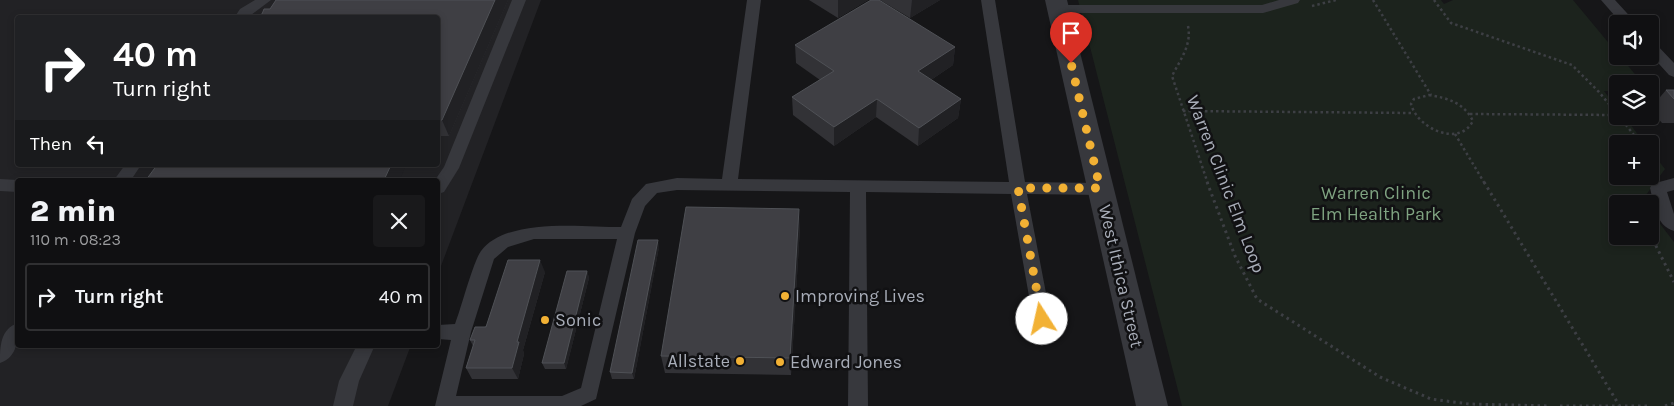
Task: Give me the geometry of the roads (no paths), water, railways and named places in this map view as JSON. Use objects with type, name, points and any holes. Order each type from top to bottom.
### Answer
[{"type":"street","name":"West Ithica Street","points":[[1057,4],[1152,406]]},
{"type":"lane","points":[[242,15],[264,0]]},
{"type":"lane","points":[[440,185],[451,168],[518,0]]},
{"type":"lane","points":[[729,184],[754,0]]},
{"type":"lane","points":[[988,0],[1018,188],[1042,319]]},
{"type":"lane","points":[[1057,4],[1181,10],[1264,9],[1293,0]]},
{"type":"lane","points":[[1608,0],[1622,15]]},
{"type":"lane","points":[[1659,56],[1674,72]]},
{"type":"lane","points":[[123,178],[132,167]]},
{"type":"lane","points":[[627,233],[534,233],[502,242],[487,256],[462,332],[444,405],[564,405],[589,393],[627,233],[638,203],[652,188],[677,184],[1100,188]]},
{"type":"lane","points":[[1674,184],[1658,188],[1664,213],[1674,225]]},
{"type":"lane","points":[[0,185],[15,186]]},
{"type":"lane","points":[[858,186],[858,406]]},
{"type":"lane","points":[[440,332],[462,332]]},
{"type":"lane","points":[[0,355],[15,334]]},
{"type":"lane","points":[[343,406],[349,381],[365,348]]},
{"type":"place","name":"Improving Lives","points":[[785,296]]},
{"type":"place","name":"Sonic","points":[[545,320]]},
{"type":"place","name":"Allstate","points":[[740,361]]},
{"type":"place","name":"Edward Jones","points":[[780,362]]},
{"type":"park label","name":"Warren Clinic Elm Health Park","points":[[1376,203]]}]
